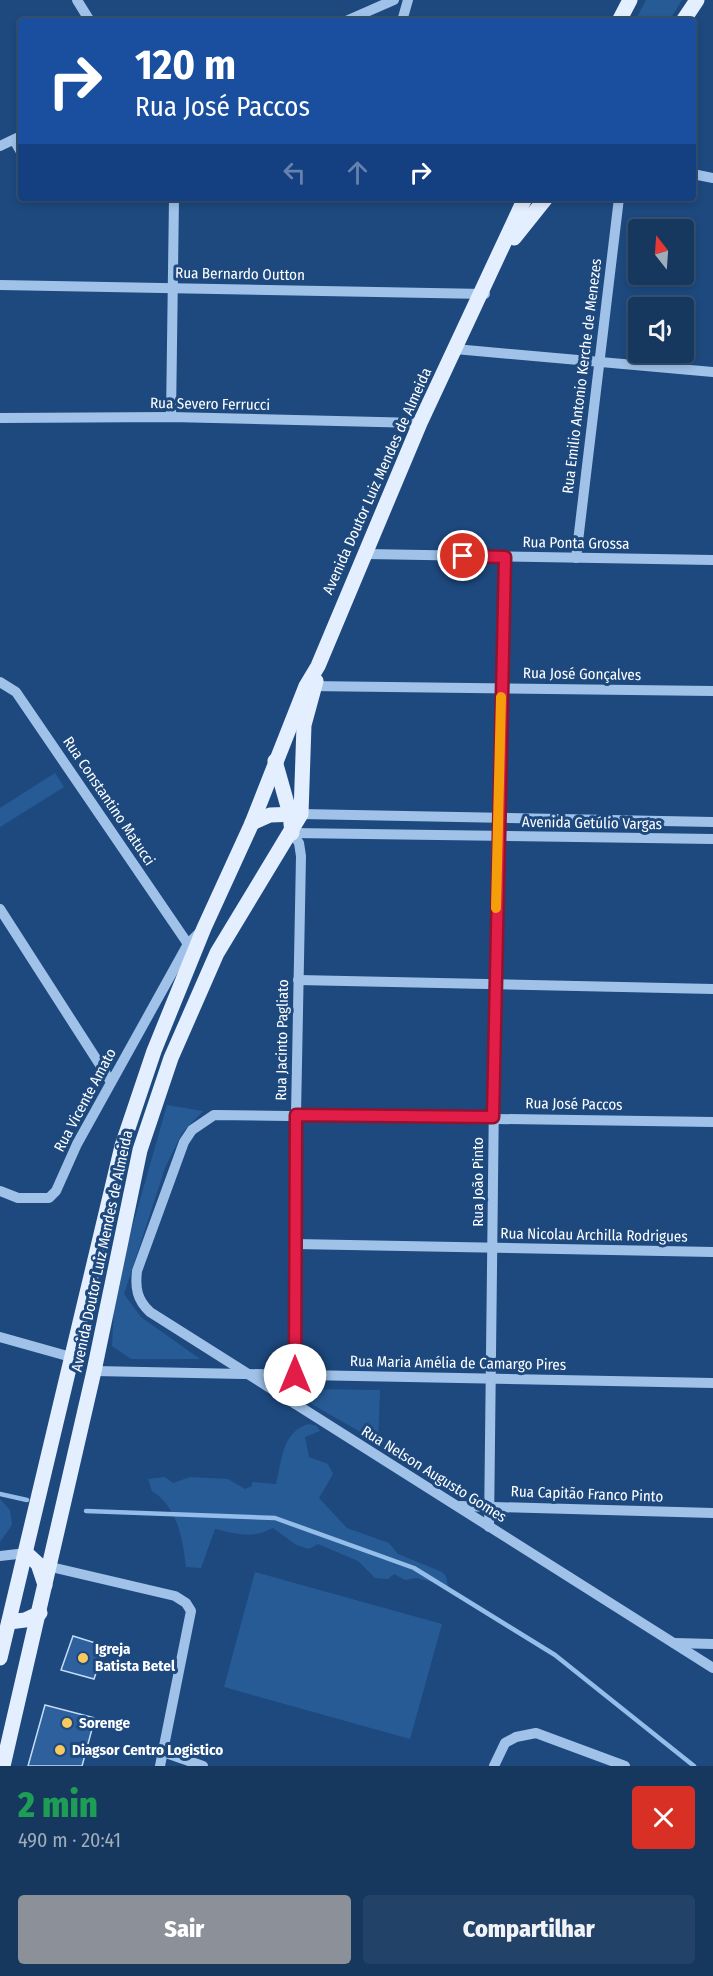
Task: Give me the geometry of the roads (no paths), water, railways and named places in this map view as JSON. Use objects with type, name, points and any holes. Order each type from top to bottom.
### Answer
[{"type":"main road","points":[[621,18],[630,0]]},
{"type":"main road","points":[[685,18],[697,0]]},
{"type":"main road","name":"Avenida Doutor Luiz Mendes de Almeida","points":[[483,294],[524,201]]},
{"type":"main road","name":"Avenida Doutor Luiz Mendes de Almeida","points":[[0,1658],[4,1620],[26,1553],[122,1146],[178,974],[204,928],[252,823],[275,761],[310,686],[420,423],[455,349],[513,240],[544,201]]},
{"type":"main road","name":"Avenida Doutor Luiz Mendes de Almeida","points":[[3,1766],[51,1567],[140,1150],[171,1058],[217,953],[292,833],[310,686]]},
{"type":"main road","points":[[252,823],[270,815],[295,814],[275,761]]},
{"type":"main road","points":[[26,1553],[38,1564],[45,1589]]},
{"type":"main road","points":[[4,1620],[25,1620],[40,1612]]},
{"type":"street","points":[[77,0],[88,18]]},
{"type":"street","points":[[353,18],[394,0]]},
{"type":"street","points":[[403,18],[408,0]]},
{"type":"street","points":[[0,146],[17,138]]},
{"type":"street","points":[[696,175],[713,178]]},
{"type":"street","points":[[171,417],[174,201]]},
{"type":"street","name":"Rua Emilio Antonio Kerche de Menezes","points":[[576,558],[618,201]]},
{"type":"street","name":"Rua Bernardo Outton","points":[[0,285],[483,294]]},
{"type":"street","points":[[455,349],[713,372]]},
{"type":"street","name":"Rua Severo Ferrucci","points":[[0,418],[171,417],[420,423]]},
{"type":"street","name":"Rua Ponta Grossa","points":[[366,554],[713,560]]},
{"type":"street","points":[[498,819],[505,557]]},
{"type":"street","name":"Rua Constantino Matucci","points":[[0,682],[16,692],[188,944]]},
{"type":"street","name":"Rua José Gonçalves","points":[[310,686],[713,691]]},
{"type":"street","name":"Avenida Getúlio Vargas","points":[[295,814],[713,822]]},
{"type":"street","name":"Rua João Pinto","points":[[489,1527],[498,819]]},
{"type":"street","name":"Avenida Getúlio Vargas","points":[[292,833],[713,839]]},
{"type":"street","name":"Rua Jacinto Pagliato","points":[[292,833],[299,843],[302,856],[296,1115],[295,1404]]},
{"type":"street","points":[[280,850],[290,848],[302,856]]},
{"type":"street","points":[[0,909],[111,1082]]},
{"type":"street","name":"Rua Vicente Amato","points":[[0,1191],[18,1198],[49,1198],[56,1191],[76,1144],[111,1082],[178,974],[188,944],[204,928]]},
{"type":"street","points":[[298,980],[713,989]]},
{"type":"street","name":"Rua José Paccos","points":[[141,1303],[136,1292],[137,1271],[187,1136],[207,1119],[223,1114],[713,1122]]},
{"type":"street","name":"Rua Nicolau Archilla Rodrigues","points":[[295,1244],[713,1252]]},
{"type":"street","name":"Rua Nelson Augusto Gomes","points":[[141,1303],[150,1312],[244,1374],[460,1506],[489,1527],[713,1668]]},
{"type":"street","points":[[0,1337],[71,1357]]},
{"type":"street","name":"Rua Maria Amélia de Camargo Pires","points":[[94,1371],[713,1383]]},
{"type":"street","name":"Rua Capitão Franco Pinto","points":[[460,1506],[713,1513]]},
{"type":"street","points":[[0,1556],[26,1553]]},
{"type":"street","points":[[51,1567],[175,1596],[186,1603],[191,1617],[160,1766]]},
{"type":"street","points":[[674,1643],[713,1644]]},
{"type":"street","points":[[495,1766],[505,1743],[516,1737],[536,1733],[625,1766]]},
{"type":"street","points":[[163,1752],[203,1766]]},
{"type":"waterway","points":[[0,1494],[27,1500]]},
{"type":"waterway","points":[[86,1511],[275,1518],[414,1568],[555,1655],[694,1766]]},
{"type":"place","name":"Igreja Batista Betel","points":[[83,1658]]},
{"type":"place","name":"Sorenge","points":[[67,1723]]},
{"type":"place","name":"Diagsor Centro Logistico","points":[[60,1750]]}]
